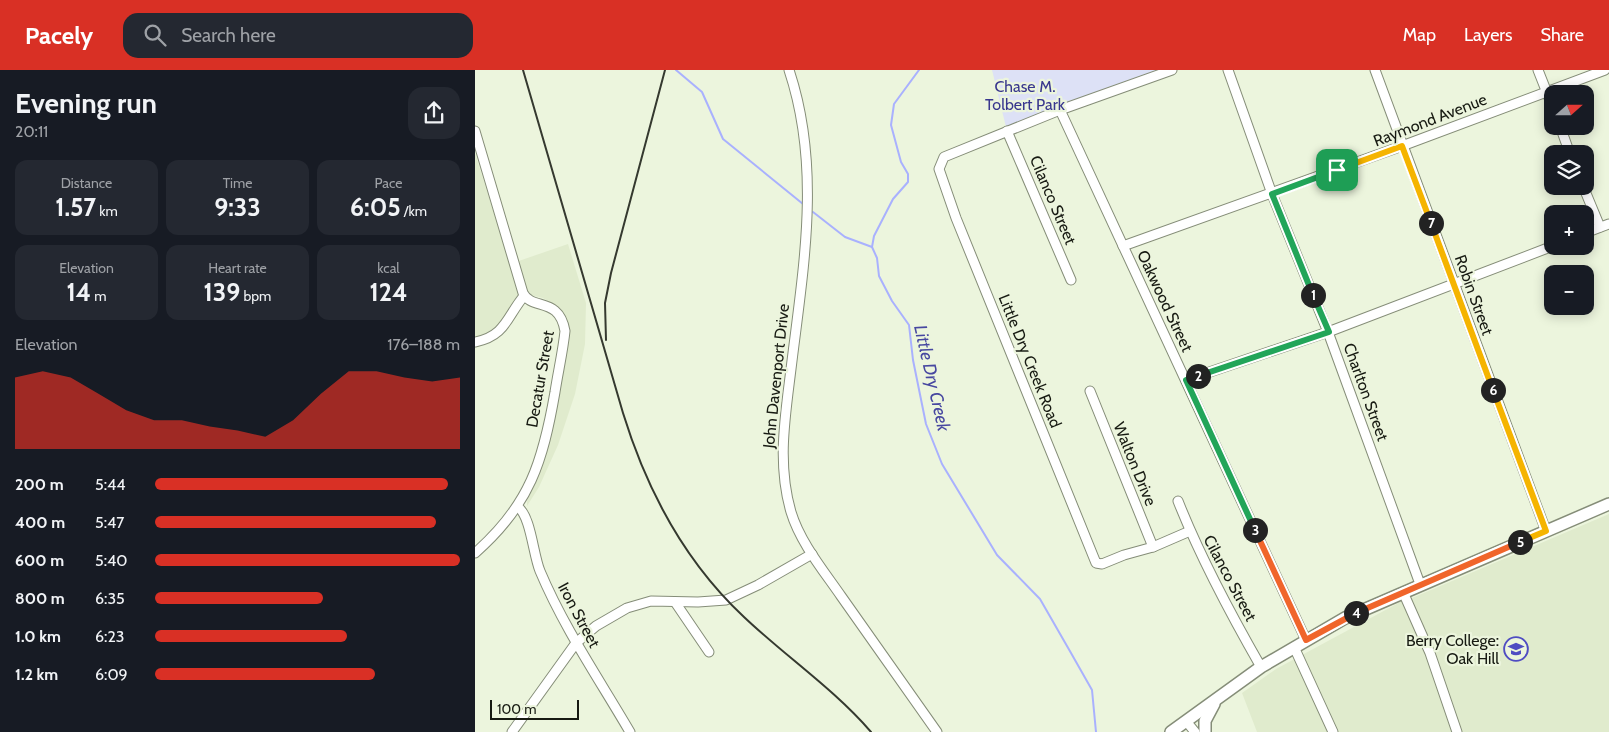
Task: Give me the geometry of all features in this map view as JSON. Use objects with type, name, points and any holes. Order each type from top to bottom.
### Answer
[{"type":"main road","points":[[1171,732],[1261,667],[1294,646],[1345,618],[1609,504]]},
{"type":"main road","points":[[1205,732],[1205,721],[1217,698]]},
{"type":"street","name":"John Davenport Drive","points":[[789,70],[804,131],[809,194],[805,254],[784,429],[783,470],[791,512],[812,554],[937,732]]},
{"type":"street","points":[[1007,131],[1172,70]]},
{"type":"street","name":"Charlton Street","points":[[1228,70],[1272,194],[1329,332],[1420,584]]},
{"type":"street","name":"Robin Street","points":[[1375,70],[1546,531]]},
{"type":"street","points":[[1538,70],[1544,86]]},
{"type":"street","name":"Raymond Avenue","points":[[1565,85],[1605,70]]},
{"type":"street","name":"Raymond Avenue","points":[[1123,246],[1272,194],[1544,93]]},
{"type":"street","name":"Oakwood Street","points":[[1061,110],[1306,640]]},
{"type":"street","points":[[475,131],[524,296],[504,327],[489,337],[475,342]]},
{"type":"street","name":"Little Dry Creek Road","points":[[1007,131],[944,157],[939,169],[959,227],[1096,563],[1102,564],[1124,555],[1153,547]]},
{"type":"street","name":"Cilanco Street","points":[[1007,131],[1071,280]]},
{"type":"street","points":[[1588,195],[1604,226]]},
{"type":"street","points":[[1186,380],[1329,332],[1544,249]]},
{"type":"street","name":"Decatur Street","points":[[475,553],[496,534],[518,507],[539,466],[551,411],[565,331],[561,319],[554,310],[524,296]]},
{"type":"street","name":"Walton Drive","points":[[1090,391],[1153,547]]},
{"type":"street","name":"Cilanco Street","points":[[1178,501],[1189,531],[1216,587],[1261,667]]},
{"type":"street","name":"Iron Street","points":[[518,507],[526,515],[531,544],[541,575],[575,643],[630,732]]},
{"type":"street","points":[[1153,547],[1189,531]]},
{"type":"street","points":[[513,732],[575,643],[596,626],[634,604],[651,601],[716,601],[741,594],[812,554]]},
{"type":"street","points":[[1403,592],[1430,653],[1457,732]]},
{"type":"street","points":[[675,602],[709,652]]},
{"type":"street","points":[[1294,646],[1333,732]]},
{"type":"street","points":[[1186,722],[1195,732]]},
{"type":"shaded area","points":[[475,153],[510,264],[568,244],[586,303],[585,344],[575,394],[558,445],[539,487],[527,506],[527,501],[542,467],[559,396],[569,333],[565,316],[560,308],[543,298],[531,295],[530,292],[514,300],[509,314],[493,331],[475,338]]},
{"type":"shaded area","name":"Berry College: Oak Hill","points":[[1609,514],[1609,732],[1257,732],[1242,693],[1276,669],[1404,600],[1423,649],[1405,601]]},
{"type":"green space","name":"Chase M. Tolbert Park","points":[[992,70],[1172,70],[1007,131]]},
{"type":"waterway","points":[[676,70],[702,92],[723,139],[803,204]]},
{"type":"waterway","name":"Little Dry Creek","points":[[919,70],[894,104],[891,125],[901,162],[908,174],[908,182],[893,199],[874,236],[872,247],[877,258],[879,276],[892,301],[909,325],[913,360],[926,424],[942,464],[997,555],[1040,599],[1092,690],[1096,732]]},
{"type":"waterway","points":[[813,212],[845,237],[872,247]]},
{"type":"railway","points":[[523,70],[623,413],[656,497],[686,548],[723,595],[744,617],[841,701],[871,732]]},
{"type":"railway","points":[[606,340],[605,303],[611,273],[665,70]]},
{"type":"place","name":"Berry College: Oak Hill","points":[[1516,649]]},
{"type":"route","points":[[1402,146],[1546,531],[1345,618],[1306,640],[1186,380],[1329,332],[1272,194],[1337,170],[1402,146]]}]
